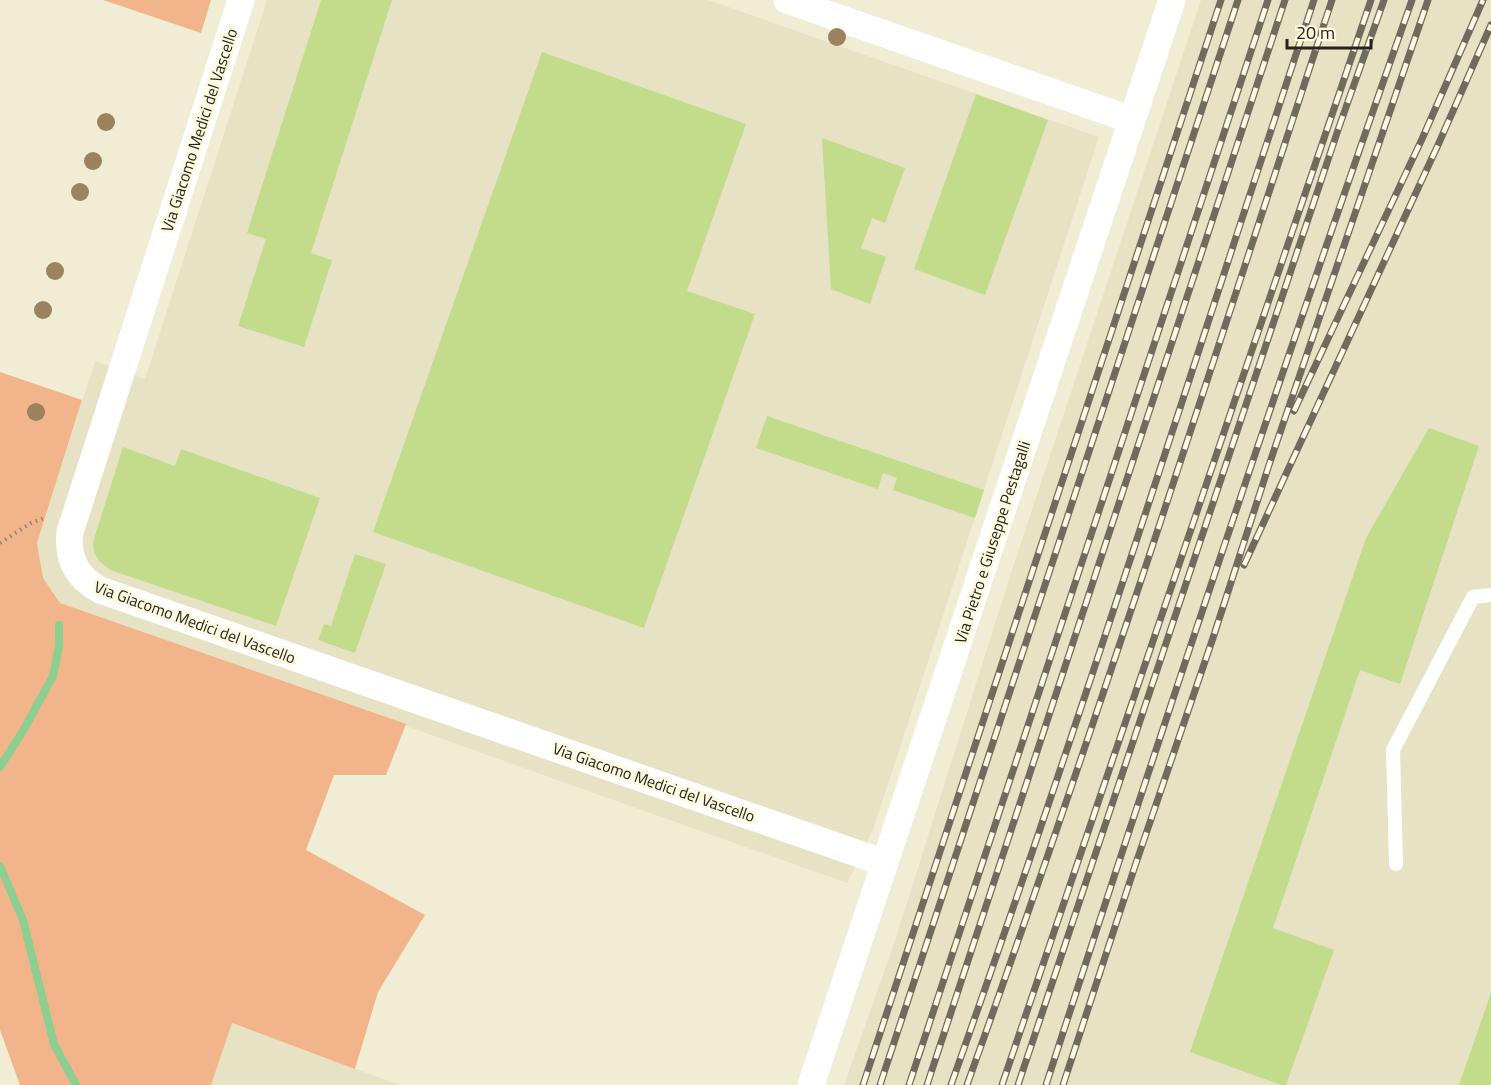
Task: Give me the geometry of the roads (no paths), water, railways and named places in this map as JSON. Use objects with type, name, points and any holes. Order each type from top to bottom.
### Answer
[{"type":"street","name":"Via Giacomo Medici del Vascello","points":[[241,0],[70,532],[70,555],[79,574],[89,584],[100,590],[885,863]]},
{"type":"street","points":[[787,0],[1132,120]]},
{"type":"street","name":"Via Pietro e Giuseppe Pestagalli","points":[[812,1085],[1172,0]]},
{"type":"lane","points":[[1396,864],[1393,750],[1473,597],[1491,595]]},
{"type":"waterway","points":[[0,767],[53,676],[59,646],[59,625]]},
{"type":"waterway","points":[[0,866],[23,920],[54,1044],[76,1085]]},
{"type":"railway","points":[[863,1085],[1221,0]]},
{"type":"railway","points":[[880,1085],[1238,0]]},
{"type":"railway","points":[[909,1085],[1268,0]]},
{"type":"railway","points":[[927,1085],[1285,0]]},
{"type":"railway","points":[[951,1085],[1090,679],[1314,0]]},
{"type":"railway","points":[[967,1085],[1108,679],[1332,0]]},
{"type":"railway","points":[[1002,1085],[1371,0]]},
{"type":"railway","points":[[1018,1085],[1339,127],[1384,0]]},
{"type":"railway","points":[[1046,1085],[1226,541],[1412,0]]},
{"type":"railway","points":[[1063,1085],[1269,465],[1428,0]]},
{"type":"railway","points":[[1294,411],[1422,139],[1483,0]]},
{"type":"railway","points":[[1244,565],[1491,25]]}]
